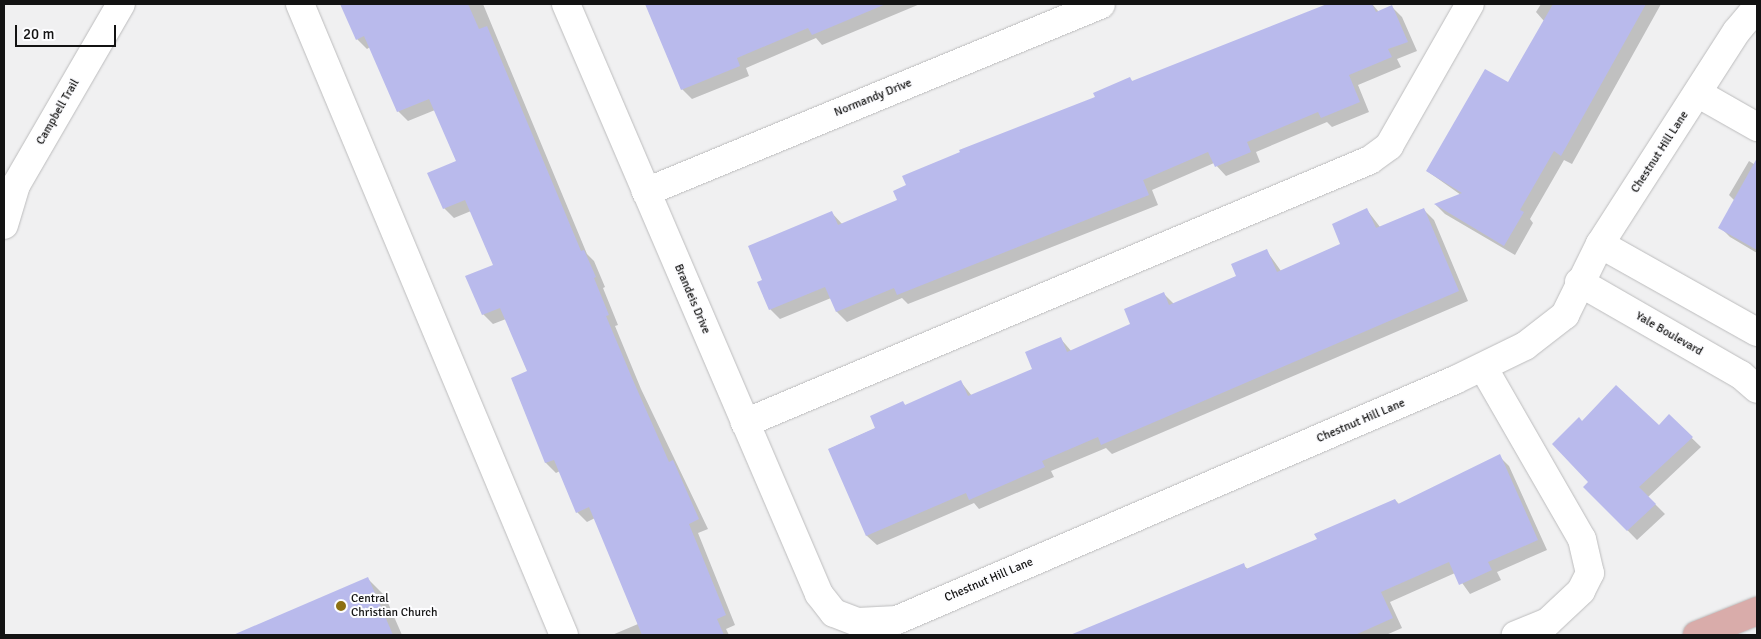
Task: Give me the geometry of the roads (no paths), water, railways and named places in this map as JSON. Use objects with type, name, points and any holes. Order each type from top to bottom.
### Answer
[{"type":"main road","points":[[1697,635],[1757,611]]},
{"type":"street","name":"Campbell Trail","points":[[4,224],[16,185],[121,4]]},
{"type":"street","points":[[300,4],[564,635]]},
{"type":"street","name":"Brandeis Drive","points":[[566,4],[819,594]]},
{"type":"street","name":"Normandy Drive","points":[[646,192],[1101,4]]},
{"type":"street","points":[[745,423],[1370,160],[1389,146],[1470,4]]},
{"type":"street","name":"Chestnut Hill Lane","points":[[819,594],[834,613],[858,622],[897,620],[1483,367],[1525,346],[1565,315],[1579,282],[1600,244],[1737,31],[1757,7]]},
{"type":"street","points":[[1698,94],[1757,127]]},
{"type":"street","points":[[1600,244],[1757,332]]},
{"type":"street","name":"Yale Boulevard","points":[[1579,282],[1740,375],[1757,389]]},
{"type":"street","points":[[1483,367],[1582,540],[1590,573],[1581,591],[1548,622],[1516,635]]},
{"type":"place","name":"Central Christian Church","points":[[341,606]]}]
